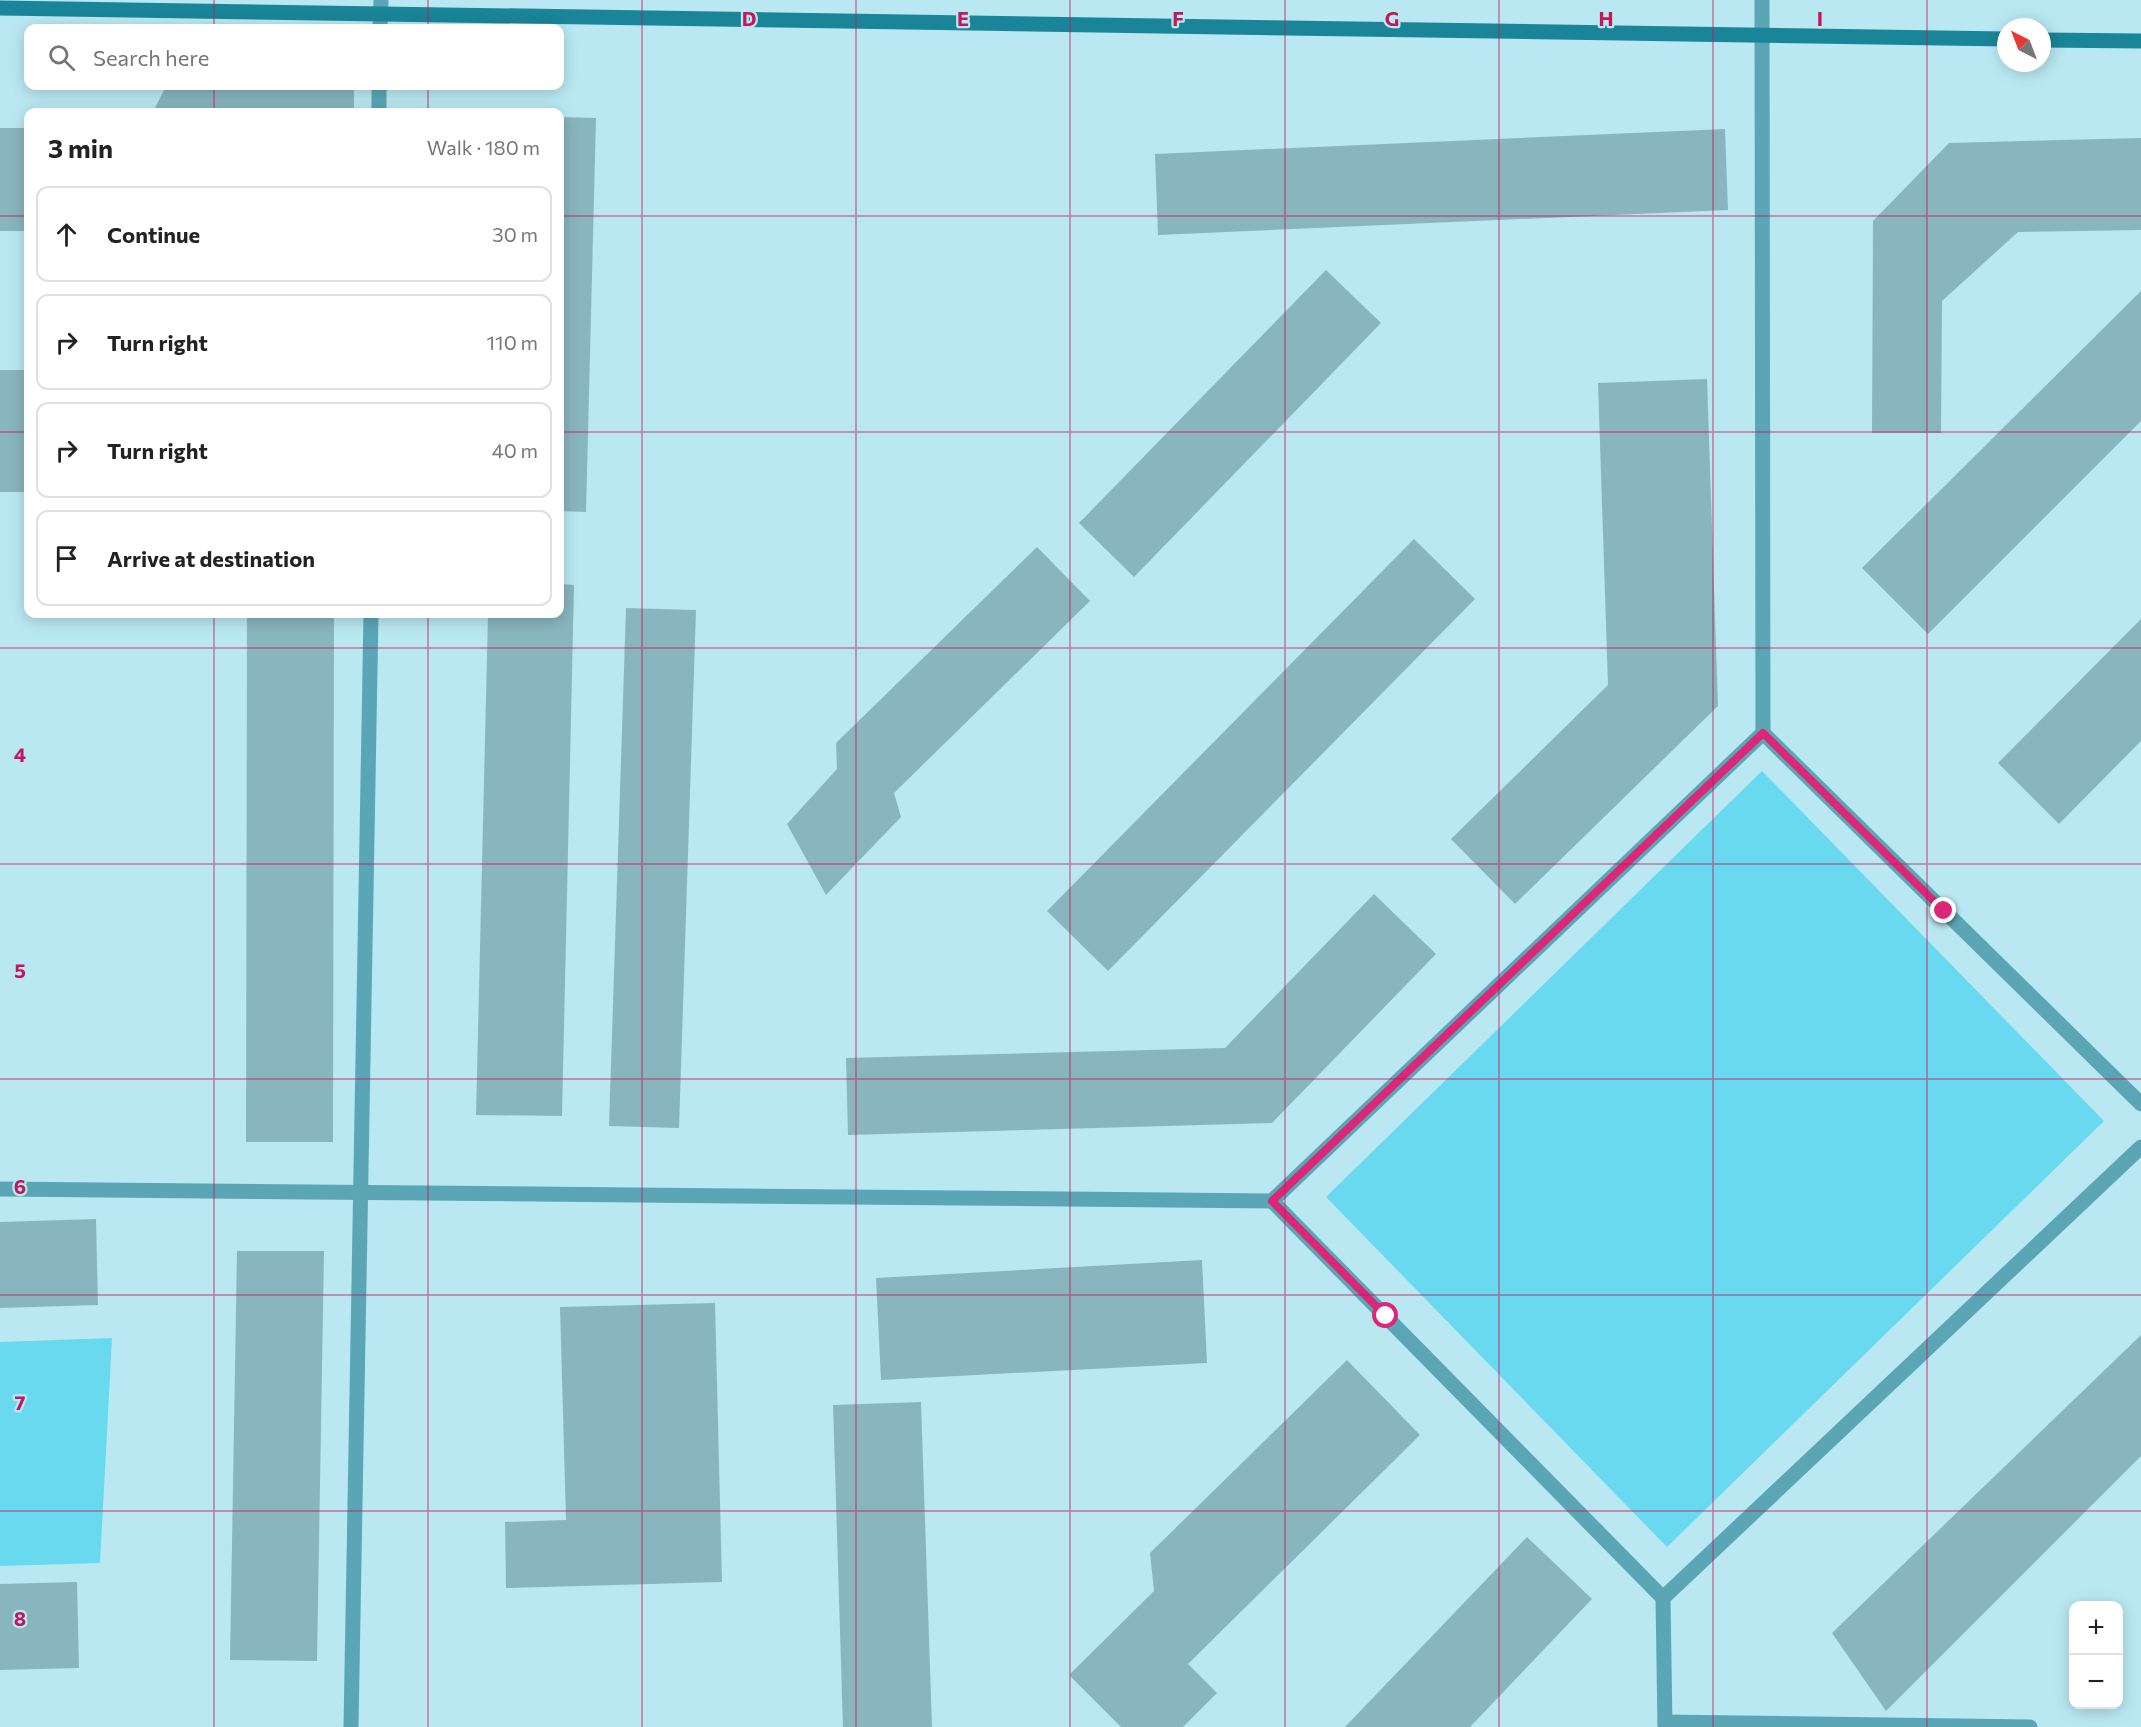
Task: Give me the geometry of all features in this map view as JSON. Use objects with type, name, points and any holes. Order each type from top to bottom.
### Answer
[{"type":"main road","points":[[0,8],[1997,39]]},
{"type":"main road","points":[[2051,40],[2141,41]]},
{"type":"street","points":[[1762,0],[1763,733],[2141,1104]]},
{"type":"street","points":[[379,108],[380,90]]},
{"type":"street","points":[[351,1727],[371,618]]},
{"type":"street","points":[[0,1190],[361,1191],[1272,1201],[1763,733]]},
{"type":"street","points":[[1663,1598],[2141,1147]]},
{"type":"street","points":[[1272,1201],[1663,1598],[1665,1724],[2030,1727]]},
{"type":"shaded area","points":[[1762,771],[2104,1121],[1667,1547],[1326,1197]]},
{"type":"shaded area","points":[[112,1338],[100,1563],[0,1566],[0,1342]]},
{"type":"building","points":[[164,90],[354,90],[354,108],[155,108]]},
{"type":"building","points":[[564,117],[596,118],[586,512],[564,511]]},
{"type":"building","points":[[0,128],[24,128],[24,231],[0,231]]},
{"type":"building","points":[[1725,129],[1728,210],[1158,235],[1155,154]]},
{"type":"building","points":[[2141,138],[2141,230],[2018,232],[1942,301],[1941,433],[1872,433],[1873,221],[1949,143]]},
{"type":"building","points":[[1326,270],[1381,323],[1134,577],[1079,523]]},
{"type":"building","points":[[2141,291],[2141,421],[1928,634],[1862,568]]},
{"type":"building","points":[[0,370],[24,370],[24,492],[0,492]]},
{"type":"building","points":[[1707,379],[1718,706],[1515,904],[1451,839],[1608,685],[1598,383]]},
{"type":"building","points":[[1414,539],[1475,599],[1108,971],[1047,911]]},
{"type":"building","points":[[1037,547],[1090,601],[894,793],[901,817],[826,895],[787,824],[837,769],[836,743]]},
{"type":"building","points":[[564,584],[574,585],[562,1116],[476,1115],[488,618],[564,618]]},
{"type":"building","points":[[626,608],[696,610],[679,1128],[609,1126]]},
{"type":"building","points":[[247,618],[334,618],[333,1142],[246,1142]]},
{"type":"building","points":[[2141,619],[2141,741],[2059,824],[1998,763]]},
{"type":"building","points":[[1374,894],[1436,954],[1272,1123],[848,1135],[846,1058],[1225,1048]]},
{"type":"building","points":[[96,1219],[98,1305],[0,1308],[0,1222]]},
{"type":"building","points":[[237,1251],[324,1251],[317,1661],[230,1660]]},
{"type":"building","points":[[1202,1260],[1207,1363],[881,1380],[876,1278]]},
{"type":"building","points":[[715,1303],[722,1582],[506,1588],[505,1522],[566,1520],[560,1307]]},
{"type":"building","points":[[2141,1335],[2141,1456],[1886,1711],[1832,1633]]},
{"type":"building","points":[[1347,1360],[1420,1435],[1188,1664],[1217,1693],[1183,1727],[1121,1727],[1069,1675],[1154,1591],[1150,1553]]},
{"type":"building","points":[[921,1402],[932,1727],[843,1727],[833,1405]]},
{"type":"building","points":[[1527,1537],[1592,1599],[1470,1727],[1345,1727]]},
{"type":"building","points":[[77,1582],[79,1668],[0,1670],[0,1584]]},
{"type":"route","points":[[1386,1316],[1272,1201],[1763,733],[1944,911]]}]
